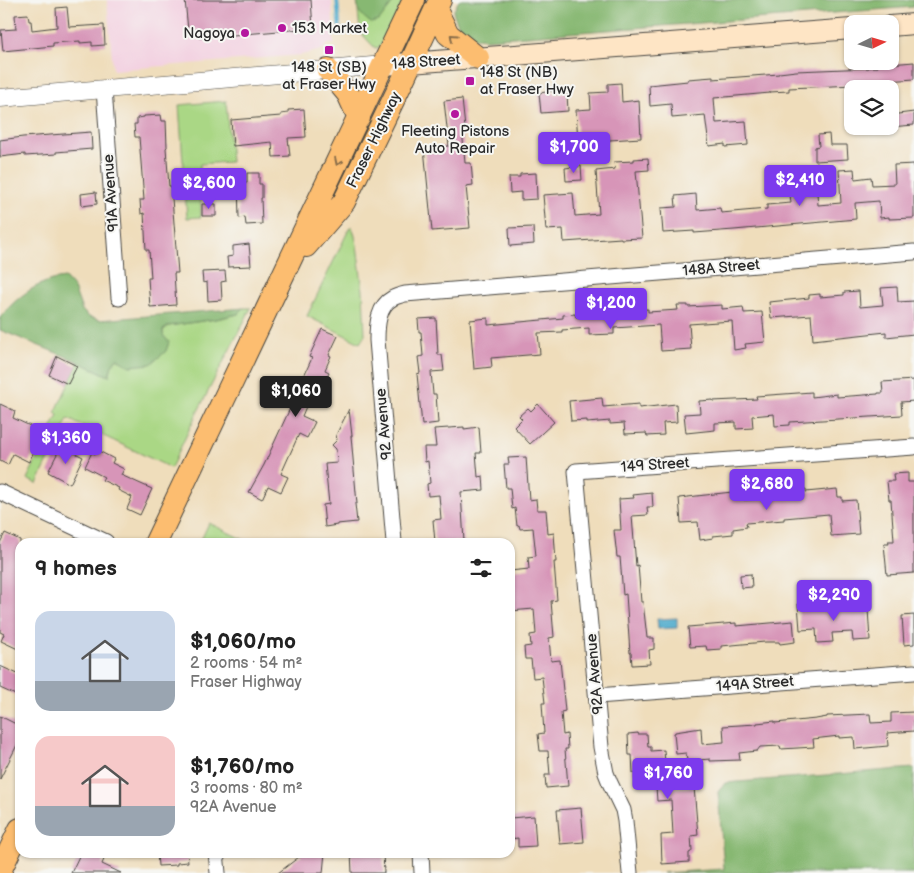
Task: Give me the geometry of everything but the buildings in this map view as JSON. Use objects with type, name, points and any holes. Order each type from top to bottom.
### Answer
[{"type":"main road","name":"Fraser Highway","points":[[158,538],[414,0]]},
{"type":"main road","name":"Fraser Highway","points":[[287,267],[344,202],[438,5]]},
{"type":"main road","points":[[438,5],[448,34],[478,58]]},
{"type":"main road","points":[[899,25],[914,24]]},
{"type":"main road","name":"148 Street","points":[[384,65],[844,30]]},
{"type":"main road","points":[[328,70],[348,94],[359,118]]},
{"type":"main road","points":[[0,871],[15,840]]},
{"type":"street","name":"148 Street","points":[[0,98],[384,65]]},
{"type":"street","name":"91A Avenue","points":[[104,89],[119,298]]},
{"type":"street","name":"148A Street","points":[[383,307],[393,298],[405,294],[914,252]]},
{"type":"street","name":"92 Avenue","points":[[383,307],[378,322],[377,340],[394,538]]},
{"type":"street","name":"149 Street","points":[[576,471],[914,447]]},
{"type":"street","name":"92A Avenue","points":[[576,471],[603,760],[610,783],[623,810],[627,832],[630,873]]},
{"type":"street","points":[[0,492],[98,538]]},
{"type":"street","name":"149A Street","points":[[597,696],[914,672]]},
{"type":"street","points":[[217,858],[218,873]]},
{"type":"street","points":[[421,858],[422,873]]},
{"type":"shaded area","points":[[107,0],[332,0],[334,44],[328,44],[322,50],[301,55],[113,70]]},
{"type":"green space","points":[[357,0],[404,0],[380,47],[375,48],[360,32]]},
{"type":"green space","points":[[357,0],[395,0],[379,21],[371,23],[361,13]]},
{"type":"green space","points":[[459,0],[914,0],[914,7],[487,39],[463,37],[453,12]]},
{"type":"green space","points":[[226,101],[231,162],[200,164],[201,217],[187,218],[179,105]]},
{"type":"green space","points":[[350,227],[352,227],[354,232],[357,245],[363,291],[365,335],[360,343],[307,316]]},
{"type":"green space","points":[[65,278],[74,288],[82,310],[89,317],[99,320],[244,308],[238,314],[169,326],[163,330],[163,335],[169,342],[166,351],[151,364],[130,366],[117,358],[112,365],[109,376],[0,330],[0,318],[22,296],[42,284]]},
{"type":"green space","points":[[244,308],[251,308],[171,468],[68,419],[37,484],[27,479],[58,415],[55,413],[79,362],[109,376],[112,365],[118,357],[163,335],[163,330],[169,326],[238,314]]},
{"type":"green space","points":[[209,523],[240,538],[202,538]]},
{"type":"green space","points":[[914,768],[914,873],[663,873],[724,869],[718,792],[725,783]]},
{"type":"water","points":[[677,618],[677,628],[658,629],[657,619]]},
{"type":"waterway","points":[[337,0],[340,34]]},
{"type":"place","name":"153 Market","points":[[282,28]]},
{"type":"place","name":"Nagoya","points":[[245,33]]},
{"type":"place","name":"148 St (SB) at Fraser Hwy","points":[[329,50]]},
{"type":"place","name":"148 St (NB) at Fraser Hwy","points":[[470,81]]},
{"type":"place","name":"Fleeting Pistons Auto Repair","points":[[455,114]]}]
